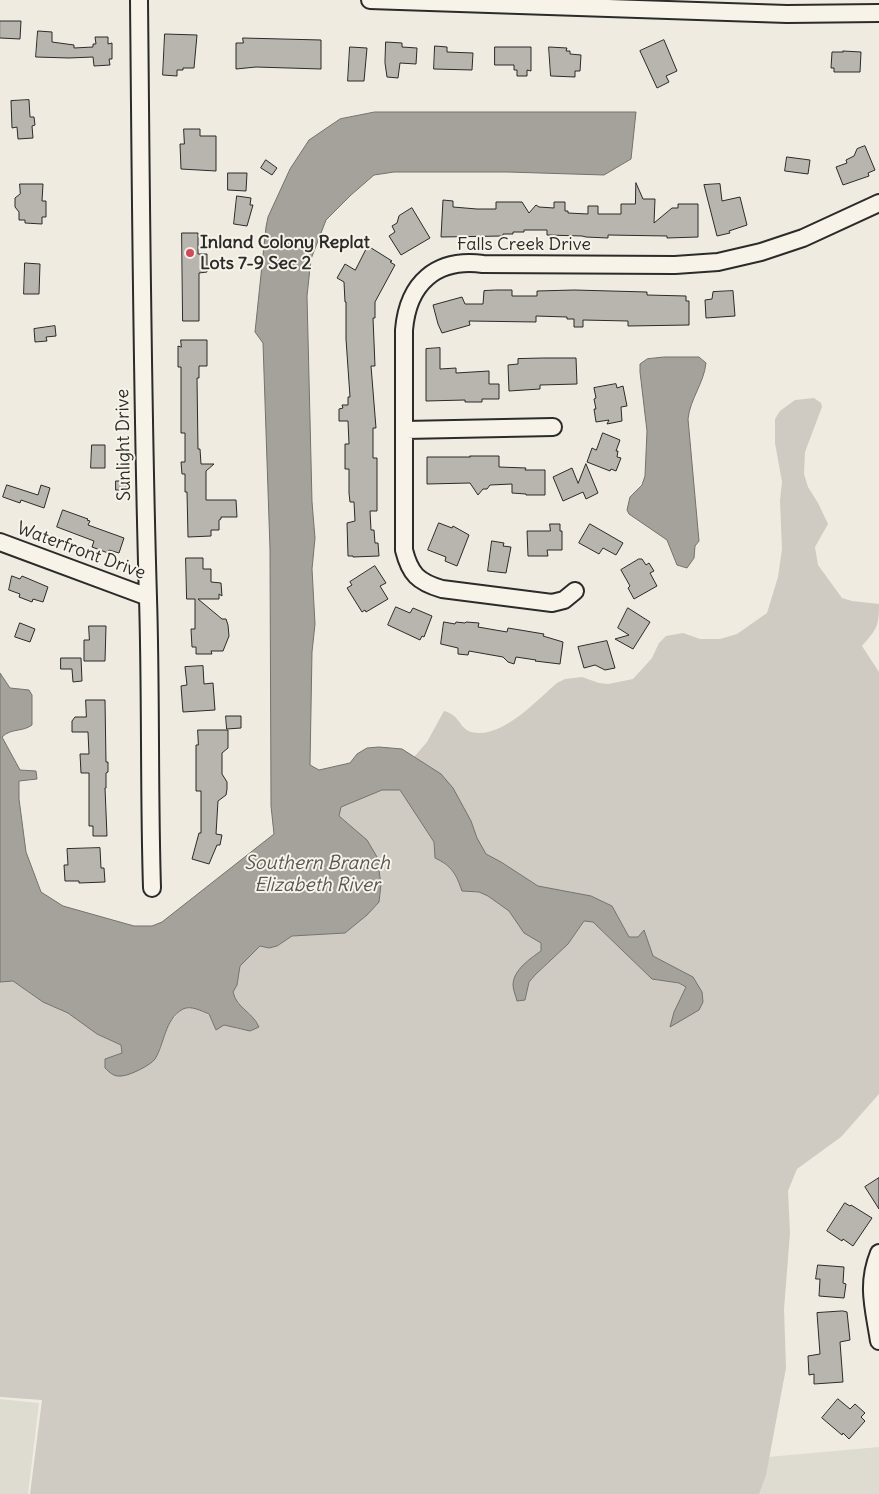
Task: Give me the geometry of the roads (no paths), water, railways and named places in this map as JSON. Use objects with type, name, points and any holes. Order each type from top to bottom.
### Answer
[{"type":"street","name":"Sunlight Drive","points":[[139,0],[143,261],[142,390],[148,597],[152,888]]},
{"type":"street","points":[[370,0],[787,14],[879,14]]},
{"type":"street","name":"Falls Creek Drive","points":[[575,591],[564,600],[552,603],[442,589],[428,585],[416,577],[408,565],[404,550],[405,313],[411,297],[421,283],[434,272],[450,265],[466,262],[483,264],[675,265],[718,262],[761,252],[803,238],[879,203]]},
{"type":"street","points":[[405,430],[553,427]]},
{"type":"street","name":"Waterfront Drive","points":[[0,542],[148,597]]},
{"type":"street","points":[[879,1253],[873,1269],[871,1288],[879,1341]]},
{"type":"water","name":"Southern Branch Elizabeth River","points":[[375,112],[636,112],[631,159],[604,175],[508,172],[394,172],[374,175],[326,220],[311,259],[307,296],[312,502],[315,538],[312,569],[315,624],[312,652],[310,765],[319,770],[350,763],[357,754],[367,748],[402,749],[441,774],[453,788],[486,854],[538,886],[591,896],[612,906],[629,937],[638,937],[644,930],[653,956],[693,977],[702,992],[703,1002],[699,1010],[670,1027],[674,1012],[686,987],[679,983],[652,979],[593,922],[584,921],[568,944],[529,982],[525,1000],[517,1001],[513,987],[516,974],[523,965],[541,951],[541,943],[524,933],[509,911],[488,896],[479,892],[462,891],[453,871],[446,864],[435,858],[434,842],[400,790],[382,790],[341,807],[339,816],[367,840],[377,857],[381,884],[379,902],[367,915],[345,933],[292,936],[277,946],[269,948],[260,946],[240,966],[237,985],[233,992],[235,998],[253,1017],[259,1027],[250,1031],[224,1025],[216,1030],[209,1014],[196,1009],[183,1009],[168,1025],[158,1053],[153,1061],[145,1067],[125,1076],[116,1076],[105,1068],[105,1059],[122,1053],[121,1045],[97,1034],[68,1013],[43,1002],[13,981],[0,982],[0,673],[10,688],[29,690],[32,695],[32,725],[25,729],[9,732],[2,737],[20,770],[36,771],[37,779],[19,781],[19,799],[26,852],[41,892],[63,906],[134,926],[152,926],[162,922],[274,834],[271,806],[270,549],[263,343],[255,332],[266,227],[268,217],[290,169],[309,140],[340,119]]},
{"type":"water","points":[[699,357],[706,363],[688,419],[699,541],[695,546],[694,558],[687,568],[677,565],[667,540],[629,514],[627,510],[630,497],[642,485],[645,476],[647,431],[640,364],[647,359]]},
{"type":"place","name":"Inland Colony Replat Lots 7-9 Sec 2","points":[[190,253]]}]
